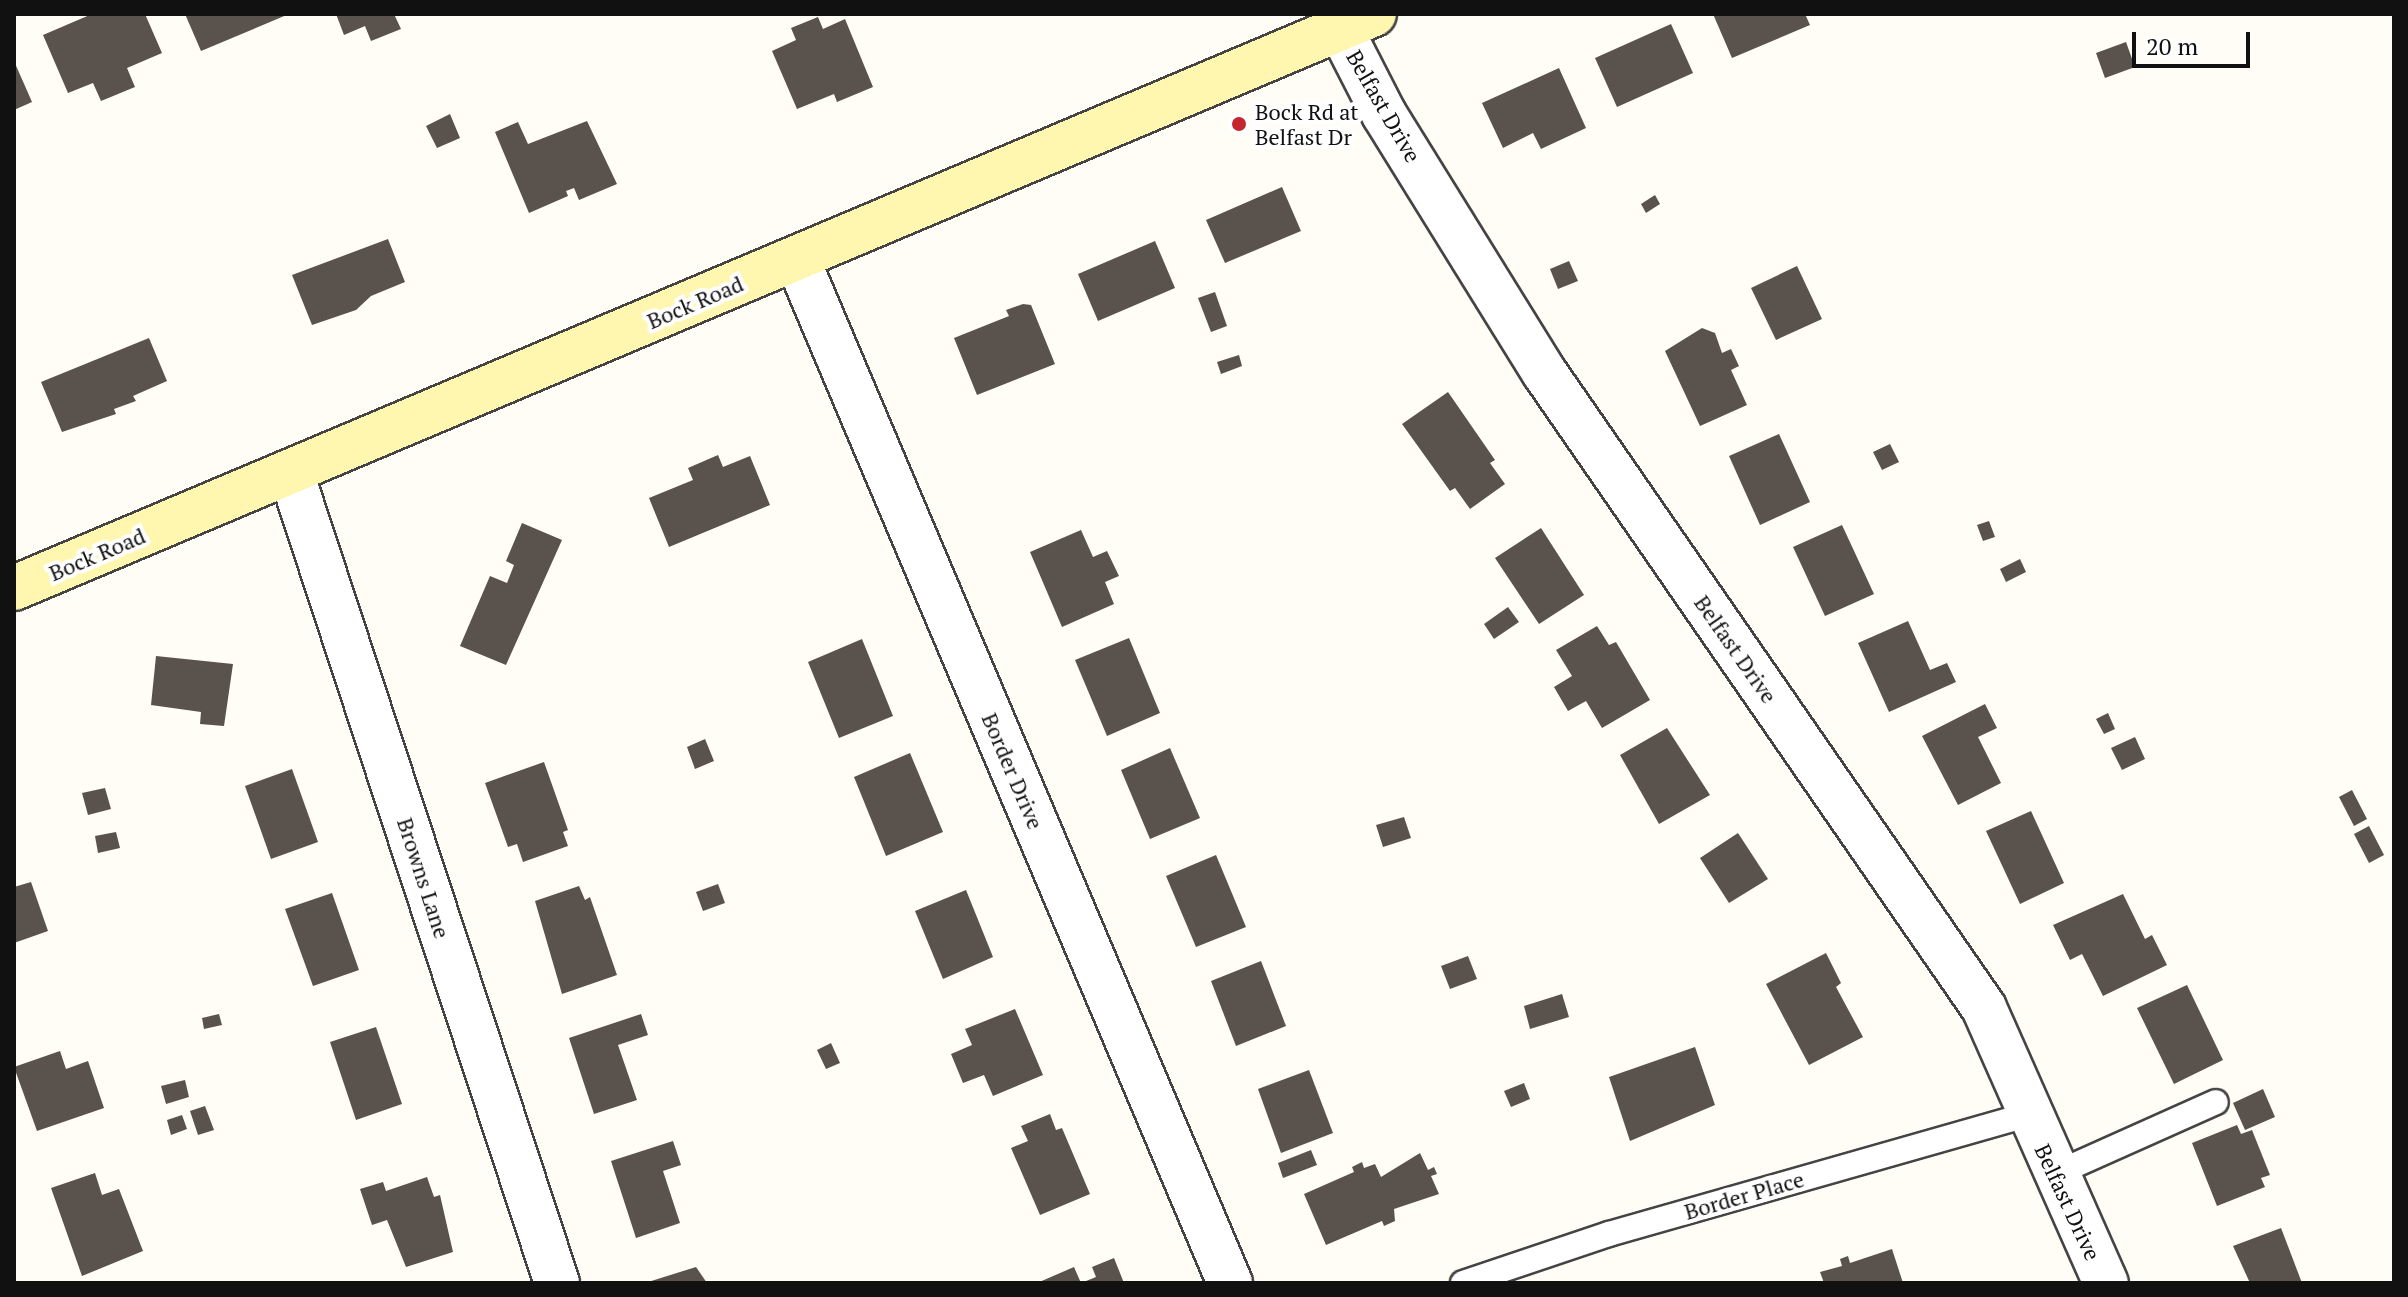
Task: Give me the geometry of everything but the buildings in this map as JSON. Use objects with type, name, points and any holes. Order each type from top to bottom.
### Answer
[{"type":"main road","name":"Bock Road","points":[[14,588],[1357,21]]},
{"type":"street","name":"Belfast Drive","points":[[1357,21],[1384,114],[1544,372],[1984,1008],[2028,1115],[2106,1283]]},
{"type":"street","name":"Border Drive","points":[[797,259],[1230,1283]]},
{"type":"street","name":"Browns Lane","points":[[291,473],[557,1283]]},
{"type":"lane","points":[[2055,1174],[2216,1102]]},
{"type":"lane","name":"Border Place","points":[[1463,1283],[1609,1234],[2028,1115]]},
{"type":"place","name":"Bock Rd at Belfast Dr","points":[[1239,124]]}]
